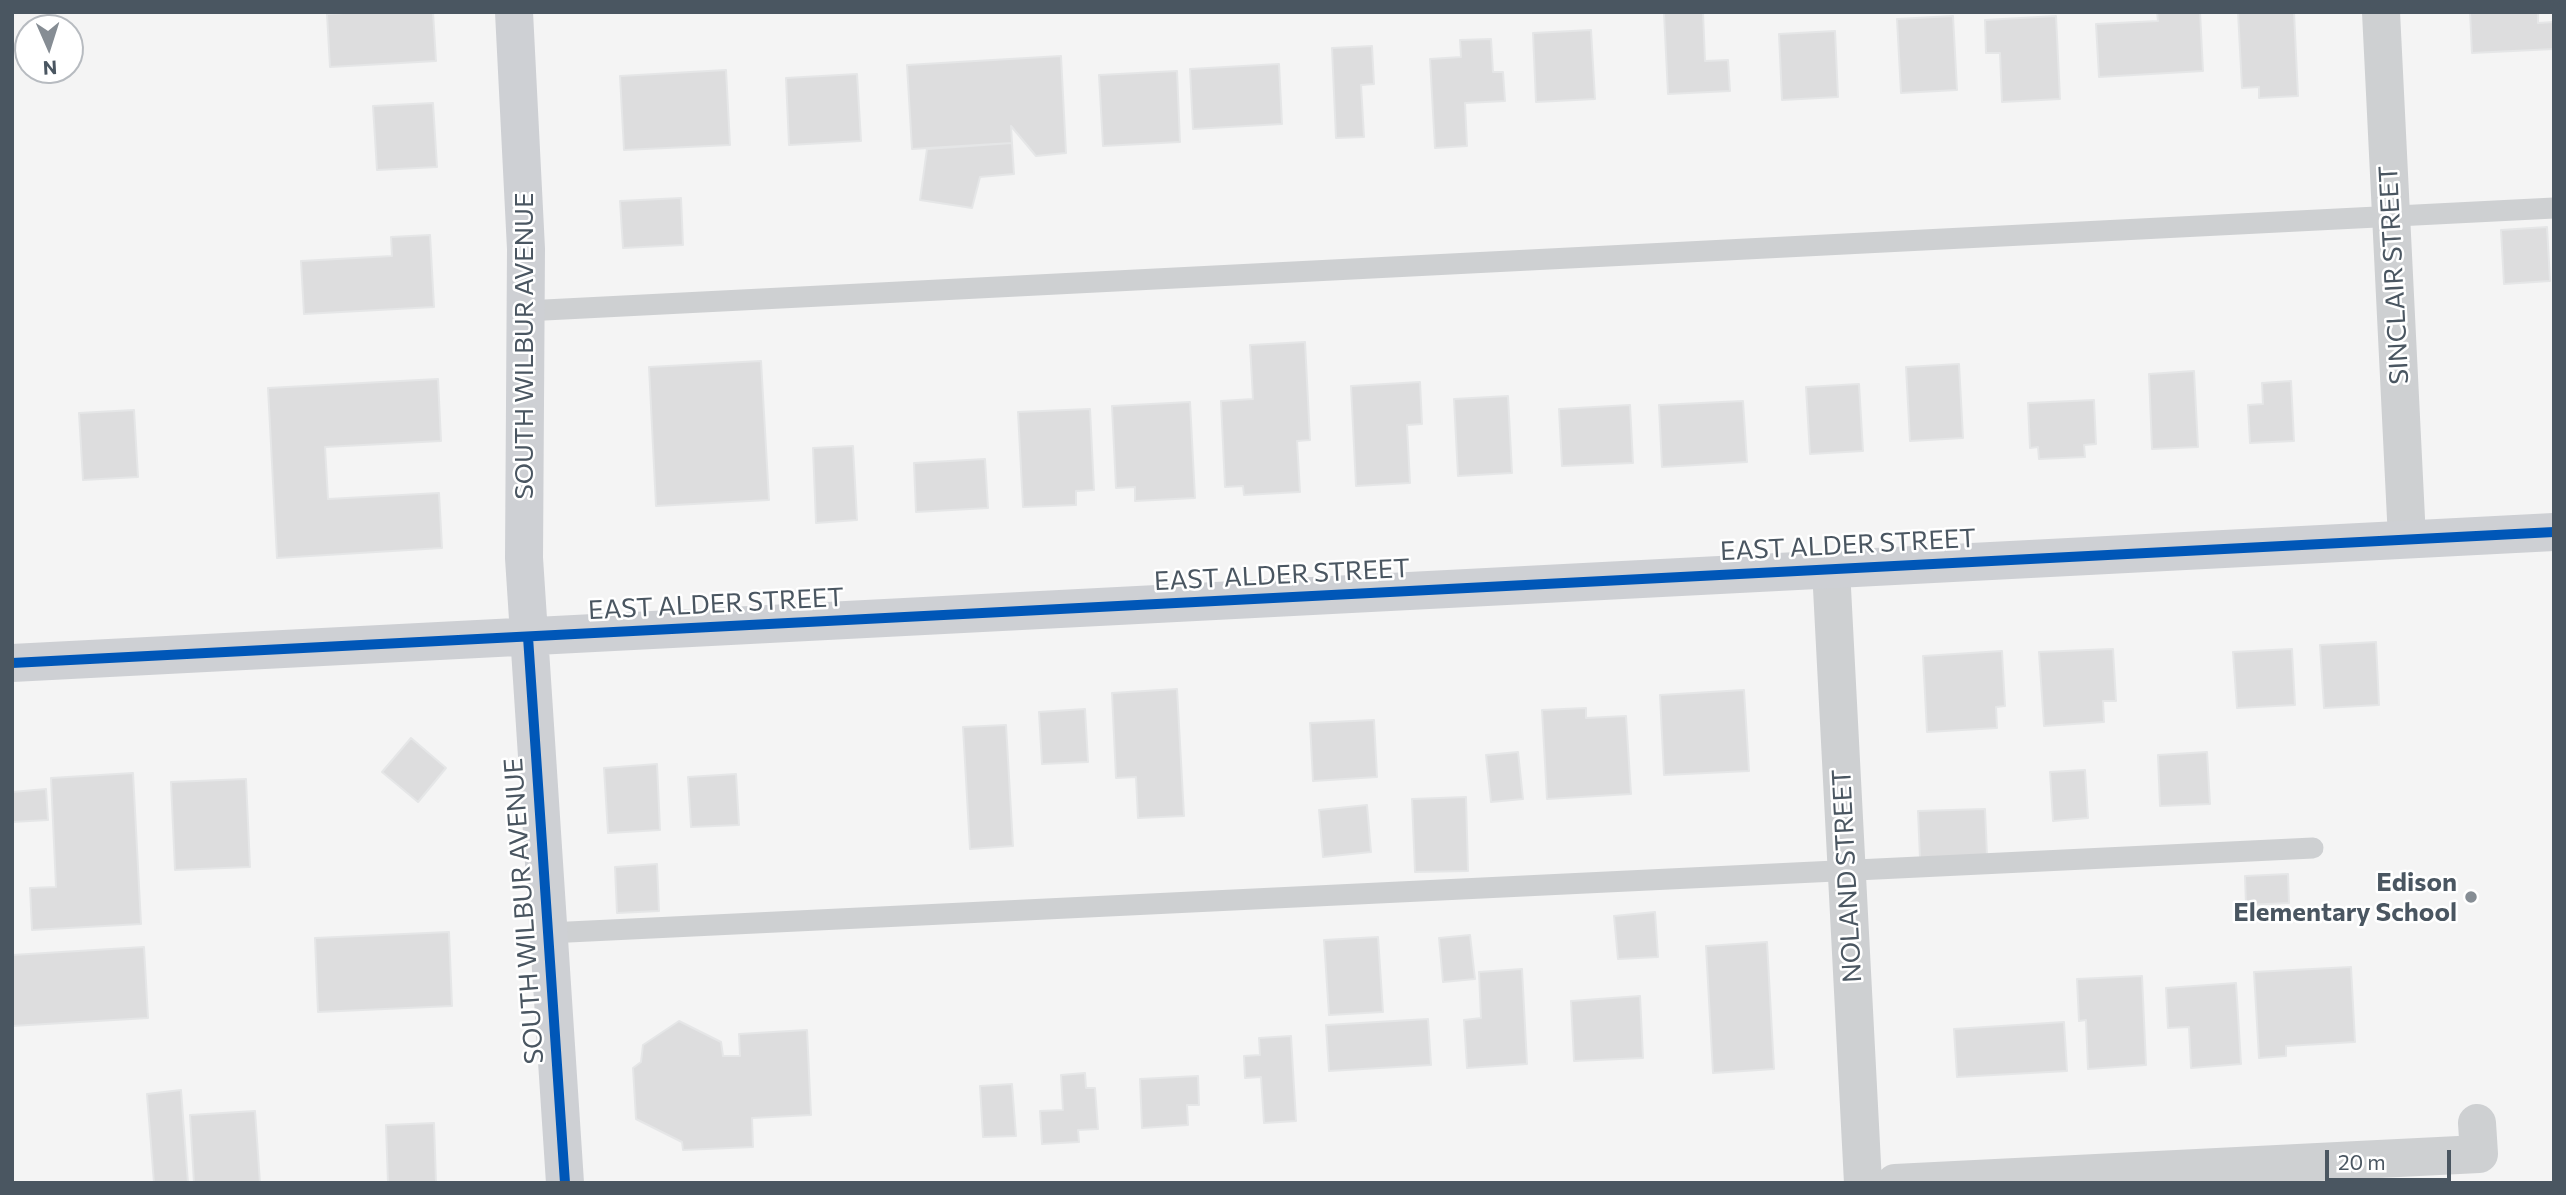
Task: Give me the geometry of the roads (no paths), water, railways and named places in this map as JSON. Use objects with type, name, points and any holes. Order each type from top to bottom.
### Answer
[{"type":"main road","name":"SOUTH WILBUR AVENUE","points":[[514,12],[524,187],[523,501],[528,637],[565,1183]]},
{"type":"main road","name":"EAST ALDER STREET","points":[[12,663],[2554,531]]},
{"type":"street","name":"SINCLAIR STREET","points":[[2381,12],[2407,539]]},
{"type":"street","name":"NOLAND STREET","points":[[1831,569],[1863,1183]]},
{"type":"street","points":[[1895,1183],[2479,1154],[2477,1123]]},
{"type":"lane","points":[[524,311],[2554,208]]},
{"type":"lane","points":[[548,933],[2313,848]]},
{"type":"place","name":"Edison Elementary School","points":[[2471,897]]}]
